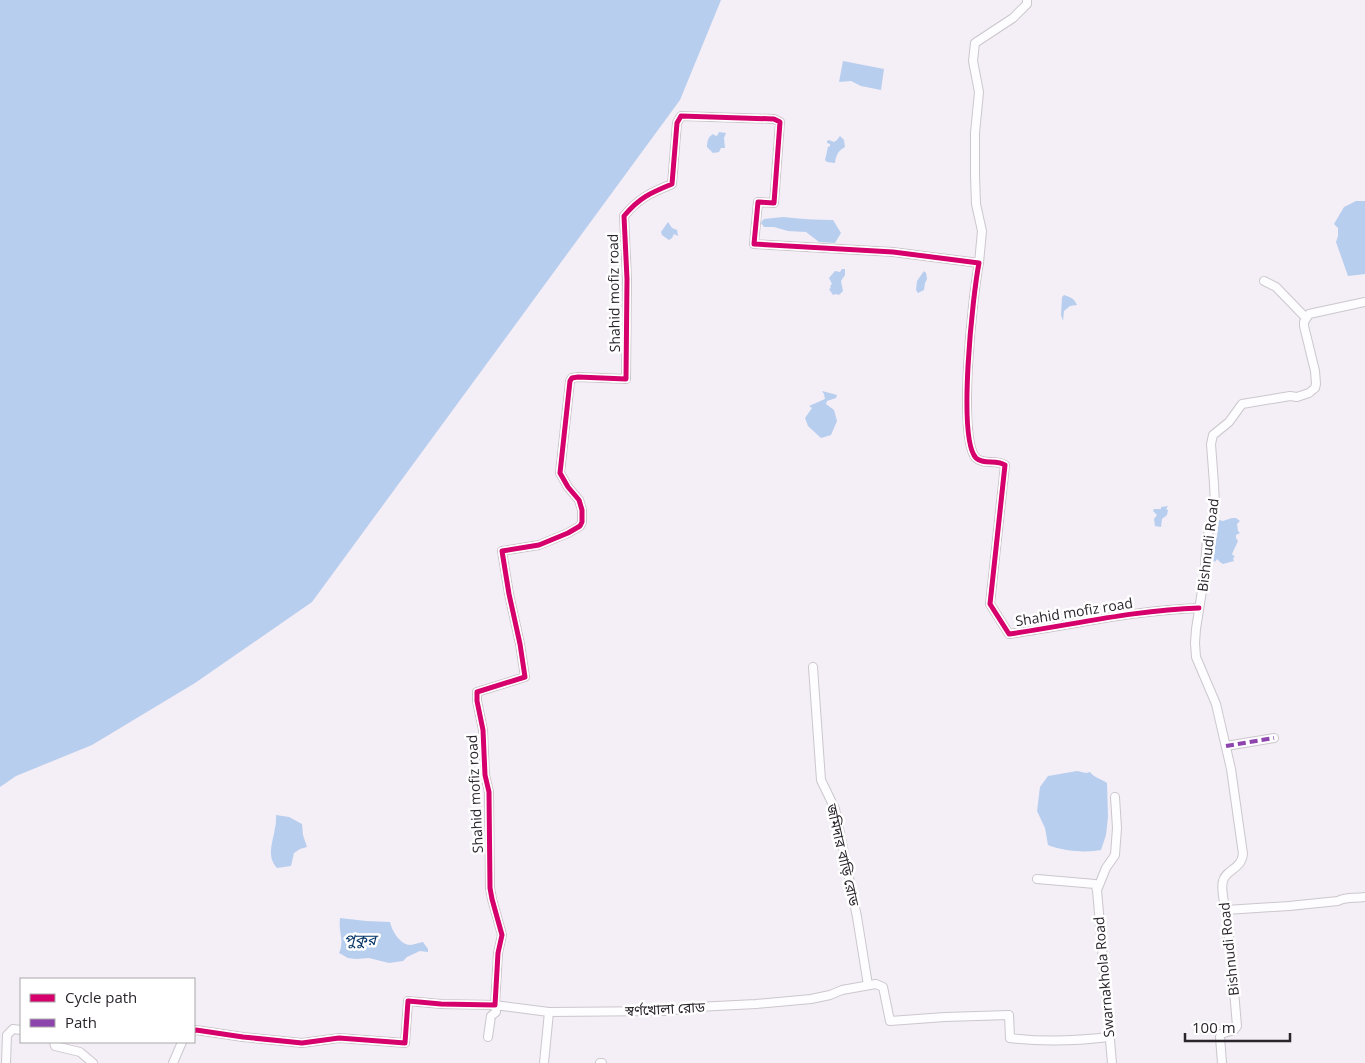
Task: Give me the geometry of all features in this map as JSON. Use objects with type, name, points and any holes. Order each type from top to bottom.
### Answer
[{"type":"street","points":[[979,263],[982,231],[976,204],[975,133],[979,92],[973,61],[975,43],[1013,18],[1027,4],[1027,0]]},
{"type":"street","name":"Shahid mofiz road","points":[[495,1005],[498,953],[502,935],[490,888],[489,792],[485,775],[483,730],[477,692],[525,677],[502,551],[539,545],[568,533],[580,526],[582,522],[582,510],[579,500],[568,487],[560,473],[570,381],[572,378],[578,377],[626,379],[627,279],[624,216],[648,194],[672,184],[676,123],[681,116],[774,119],[780,122],[774,203],[758,202],[754,244],[860,249],[916,254],[979,263],[970,337],[967,418],[970,444],[974,457],[979,461],[1001,462],[1005,465],[990,604],[1009,634],[1105,617],[1180,608],[1199,608]]},
{"type":"street","points":[[1264,281],[1276,287],[1306,318],[1309,314],[1365,302]]},
{"type":"street","name":"Bishnudi Road","points":[[1222,1063],[1221,1034],[1234,1030],[1237,1026],[1222,886],[1225,876],[1240,864],[1243,854],[1231,769],[1216,704],[1196,657],[1195,643],[1207,539],[1214,506],[1211,444],[1213,435],[1229,422],[1242,404],[1290,396],[1297,398],[1315,388],[1315,371],[1304,326],[1306,318]]},
{"type":"street","name":"জমিদার বাড়ি রোড","points":[[813,666],[821,780],[834,809],[857,918],[868,985]]},
{"type":"street","points":[[1226,746],[1274,738]]},
{"type":"street","points":[[1097,890],[1106,868],[1116,855],[1115,797]]},
{"type":"street","points":[[1037,879],[1095,884],[1097,890]]},
{"type":"street","name":"Swarnakhola Road","points":[[1097,890],[1112,1063]]},
{"type":"street","points":[[1226,910],[1289,906],[1365,896]]},
{"type":"street","points":[[868,985],[876,984],[883,987],[890,1021],[1009,1015],[1010,1038],[1077,1041],[1109,1037]]},
{"type":"street","name":"স্বর্ণখোলা রোড","points":[[195,1030],[302,1043],[339,1038],[405,1043],[408,1001],[495,1005],[549,1012],[665,1011],[811,999],[868,985]]},
{"type":"street","points":[[488,1037],[491,1016],[496,1012],[495,1005]]},
{"type":"street","points":[[544,1063],[549,1012]]},
{"type":"street","points":[[6,1063],[7,1035],[13,1029],[20,1030]]},
{"type":"street","points":[[54,1043],[55,1046],[80,1052],[93,1063]]},
{"type":"street","points":[[174,1063],[182,1043]]},
{"type":"water","points":[[0,0],[721,0],[680,100],[312,602],[195,683],[92,745],[16,776],[0,787]]},
{"type":"water","points":[[843,61],[884,69],[881,90],[861,86],[851,81],[839,82]]},
{"type":"water","points":[[719,132],[726,133],[724,138],[725,148],[721,148],[719,152],[713,153],[707,147],[708,141],[711,135],[717,136]]},
{"type":"water","points":[[840,136],[844,140],[845,147],[838,154],[835,163],[827,162],[825,160],[830,144],[827,141],[834,142]]},
{"type":"water","points":[[1356,201],[1365,201],[1365,274],[1348,276],[1336,242],[1338,228],[1334,224],[1344,207]]},
{"type":"water","points":[[783,217],[833,220],[841,233],[835,243],[819,242],[806,232],[764,227],[761,223],[764,219]]},
{"type":"water","points":[[668,222],[672,228],[677,230],[678,236],[674,234],[669,240],[661,232]]},
{"type":"water","points":[[842,269],[845,269],[845,275],[841,281],[843,291],[839,295],[833,295],[829,289],[832,284],[829,278],[835,271],[840,272]]},
{"type":"water","points":[[924,271],[927,279],[924,290],[918,293],[916,290],[917,281]]},
{"type":"water","points":[[1064,295],[1073,299],[1077,305],[1070,306],[1064,311],[1063,321],[1061,315],[1062,297]]},
{"type":"water","points":[[822,391],[837,395],[836,398],[827,401],[826,404],[834,410],[837,421],[831,435],[821,438],[808,426],[805,418],[812,408],[809,406],[825,399]]},
{"type":"water","points":[[1168,506],[1166,509],[1168,510],[1167,515],[1162,519],[1161,527],[1155,526],[1154,519],[1157,515],[1153,511],[1154,509]]},
{"type":"water","points":[[1232,518],[1240,521],[1237,524],[1240,533],[1236,535],[1238,541],[1232,554],[1235,557],[1233,558],[1234,561],[1223,564],[1217,559],[1215,562],[1213,560],[1215,548],[1213,544],[1214,539],[1217,537],[1219,520],[1223,521]]},
{"type":"water","points":[[1077,771],[1090,772],[1107,783],[1108,817],[1106,835],[1101,850],[1074,851],[1048,845],[1045,828],[1037,811],[1040,787],[1048,776]]},
{"type":"water","points":[[276,815],[289,817],[302,824],[307,847],[294,853],[291,866],[277,868],[272,859],[271,849]]},
{"type":"water","name":"পুকুর","points":[[340,918],[390,922],[395,933],[403,943],[411,945],[423,942],[428,952],[420,951],[403,961],[389,963],[369,958],[348,958],[339,953],[341,949]]},
{"type":"marked path","points":[[1226,746],[1274,738]]},
{"type":"cycle path","points":[[195,1030],[302,1043],[339,1038],[405,1043],[408,1001],[495,1005],[498,953],[502,935],[490,888],[489,792],[485,775],[483,730],[477,692],[525,677],[502,551],[539,545],[568,533],[580,526],[582,522],[582,510],[579,500],[568,487],[560,473],[570,381],[572,378],[578,377],[626,379],[627,279],[624,216],[645,197],[672,184],[677,123],[681,116],[774,119],[780,122],[774,203],[758,202],[754,244],[893,252],[979,263],[970,333],[967,395],[968,423],[970,445],[976,458],[982,461],[998,462],[1005,465],[990,604],[1009,634],[1127,615],[1199,608]]}]
